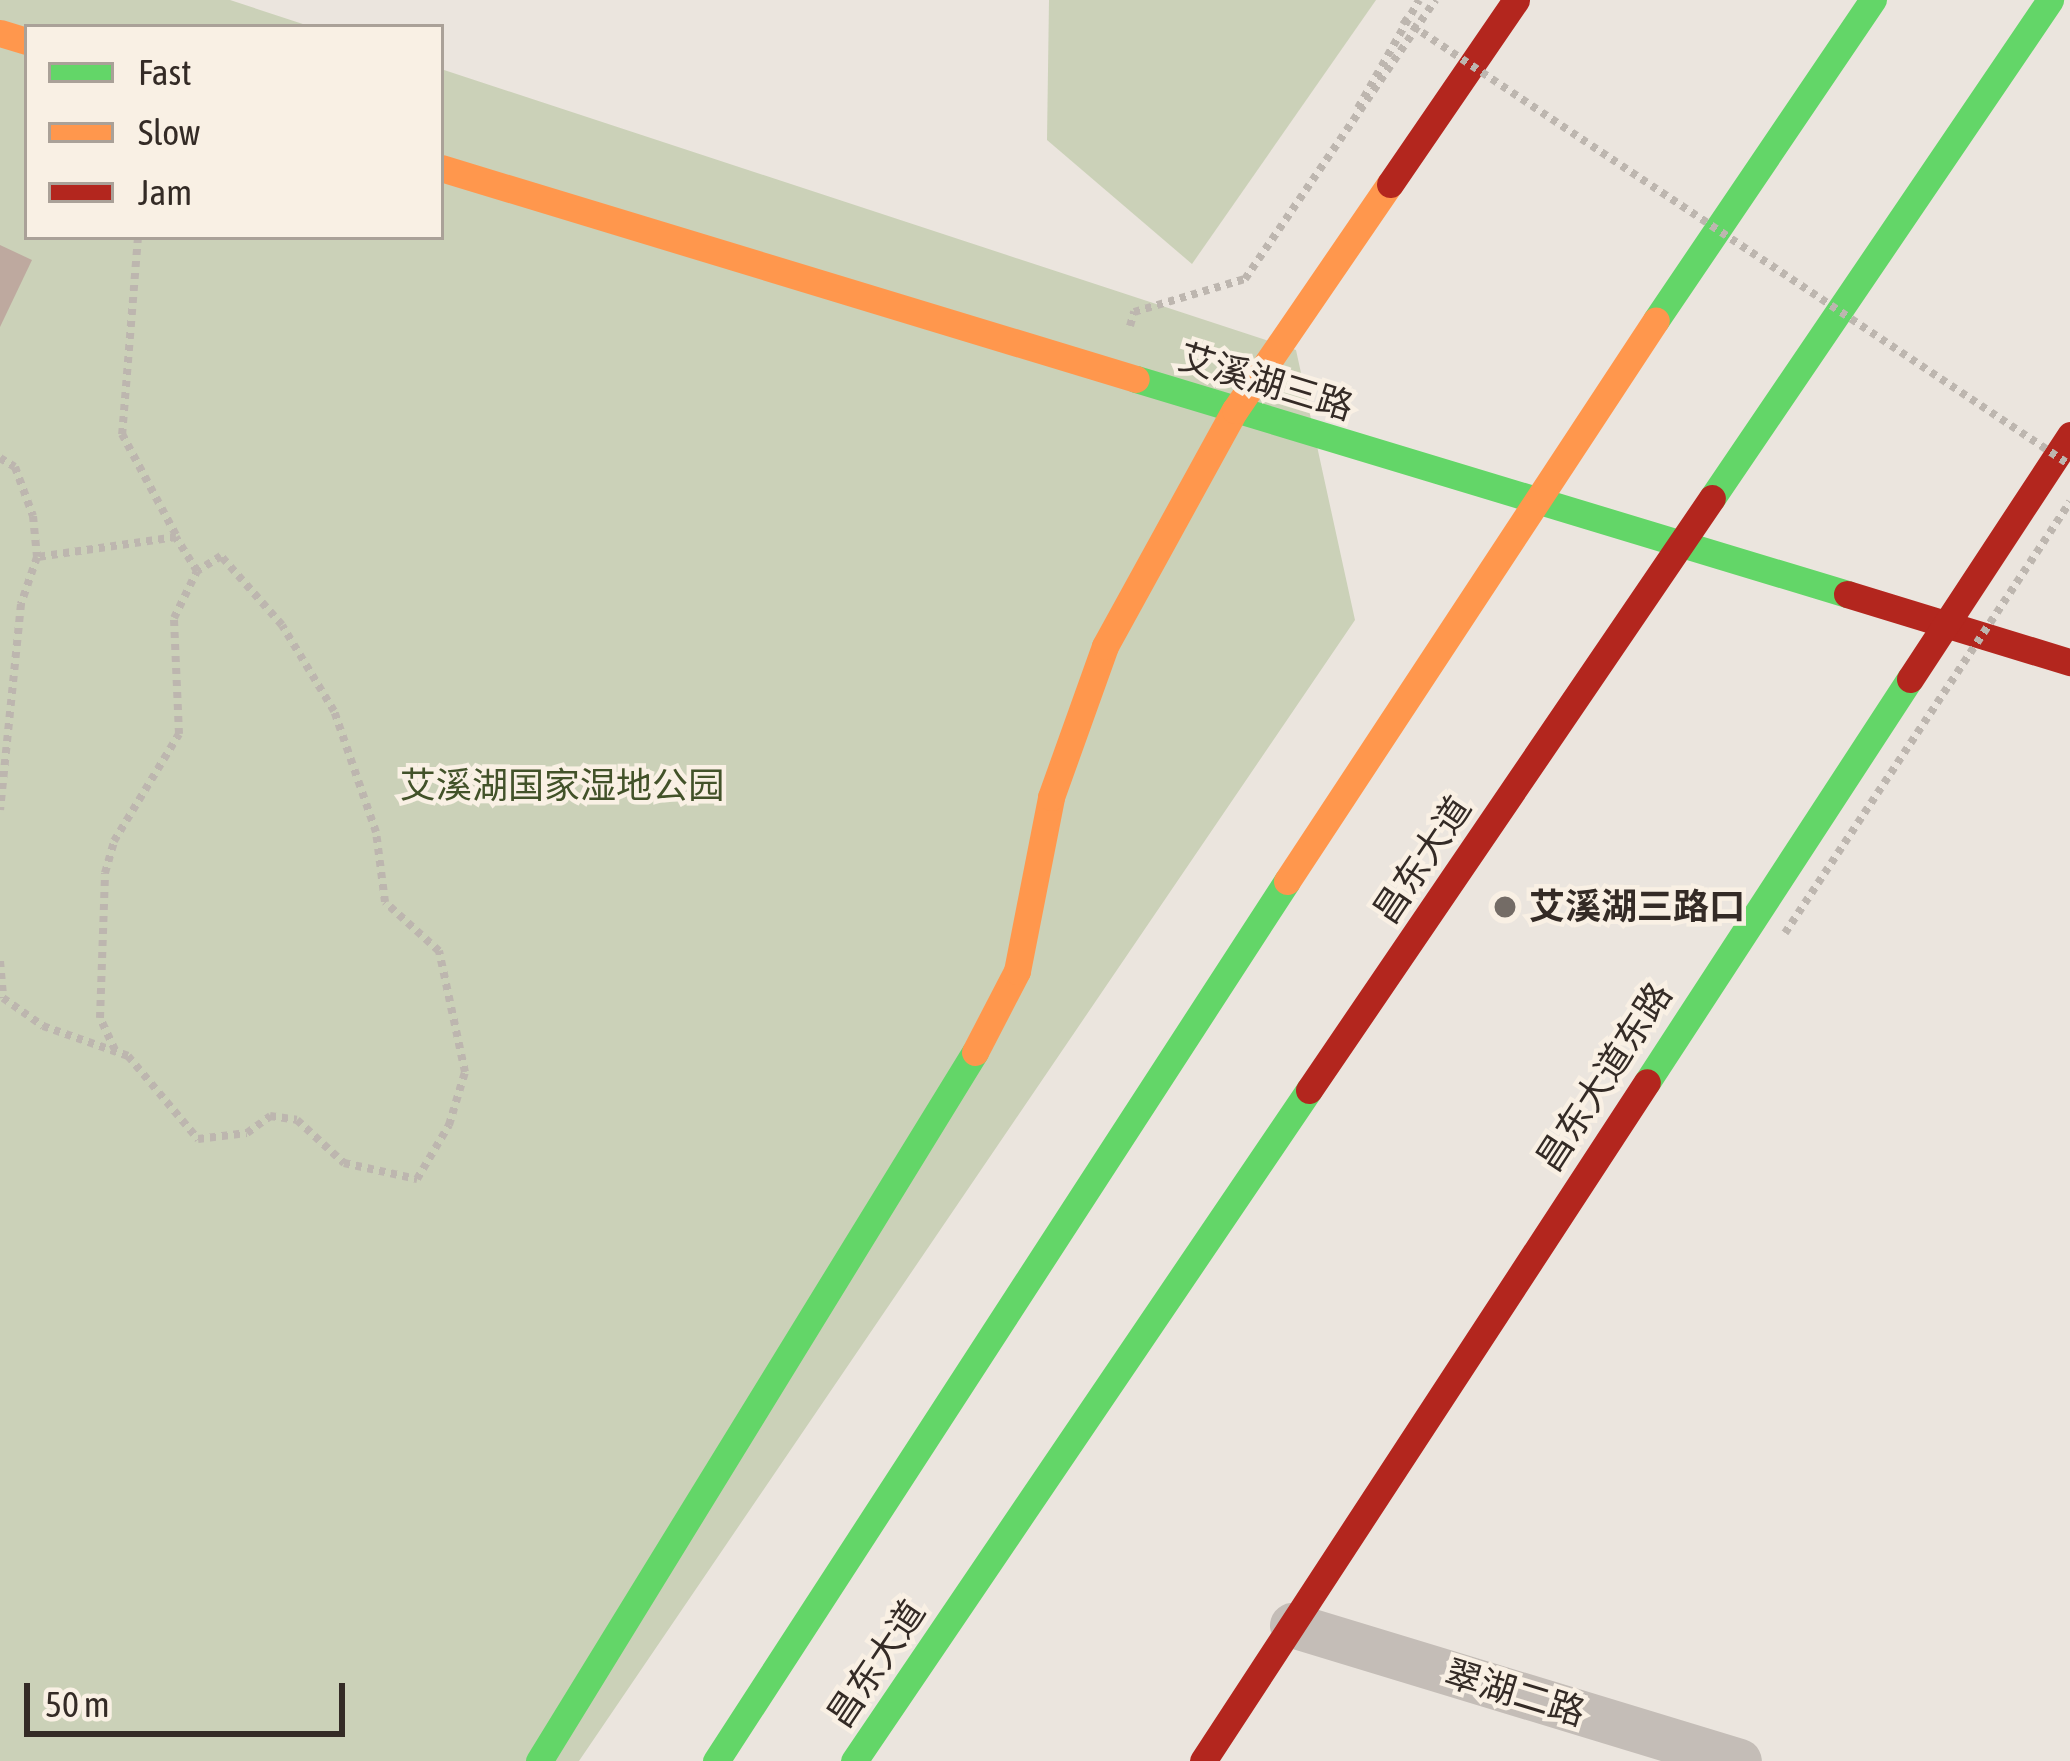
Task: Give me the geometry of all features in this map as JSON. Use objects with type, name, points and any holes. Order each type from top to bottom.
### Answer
[{"type":"main road","points":[[539,1761],[980,1045],[1017,971],[1051,797],[1105,646],[1235,410],[1516,0]]},
{"type":"main road","points":[[716,1761],[1534,501],[1873,0]]},
{"type":"main road","name":"昌东大道","points":[[854,1761],[2050,0]]},
{"type":"main road","name":"艾溪湖三路","points":[[444,168],[2070,662]]},
{"type":"main road","name":"昌东大道东路","points":[[1203,1761],[1941,624],[2070,435]]},
{"type":"street","name":"翠湖二路","points":[[1292,1625],[1739,1761]]},
{"type":"path","points":[[1343,137],[1402,19],[1419,0]]},
{"type":"path","points":[[1115,374],[1134,312],[1245,279],[1435,0]]},
{"type":"path","points":[[1402,19],[2070,465]]},
{"type":"path","points":[[138,240],[122,434],[197,571]]},
{"type":"path","points":[[0,458],[15,467],[27,500],[37,557],[21,604],[0,810]]},
{"type":"path","points":[[1785,933],[2070,502]]},
{"type":"path","points":[[37,557],[176,537]]},
{"type":"path","points":[[0,961],[3,998],[43,1026],[115,1051],[155,1080],[198,1139],[247,1133],[270,1116],[297,1120],[344,1163],[417,1180],[465,1072],[439,951],[385,902],[376,832],[334,711],[282,625],[221,556],[197,571],[174,618],[179,734],[114,841],[105,873],[100,1018],[115,1051]]},
{"type":"green space","name":"艾溪湖国家湿地公园","points":[[0,0],[230,0],[303,24],[24,24],[24,240],[444,240],[444,70],[1296,350],[1355,620],[579,1761],[0,1761]]},
{"type":"green space","points":[[1049,0],[1376,0],[1192,264],[1047,140]]},
{"type":"building","points":[[0,245],[32,260],[0,327]]},
{"type":"traffic: fast","points":[[1656,320],[1873,0]]},
{"type":"traffic: fast","points":[[1712,498],[2050,0]]},
{"type":"traffic: fast","points":[[1136,379],[1847,594]]},
{"type":"traffic: fast","points":[[1647,1082],[1910,679]]},
{"type":"traffic: fast","points":[[716,1761],[1287,881]]},
{"type":"traffic: fast","points":[[539,1761],[975,1052]]},
{"type":"traffic: fast","points":[[854,1761],[1309,1090]]},
{"type":"traffic: slow","points":[[0,33],[24,40]]},
{"type":"traffic: slow","points":[[444,169],[1136,379]]},
{"type":"traffic: slow","points":[[975,1052],[1017,971],[1051,797],[1105,646],[1235,410],[1390,184]]},
{"type":"traffic: slow","points":[[1287,881],[1656,320]]},
{"type":"traffic: jam","points":[[1390,184],[1516,0]]},
{"type":"traffic: jam","points":[[1910,679],[2070,435]]},
{"type":"traffic: jam","points":[[1309,1090],[1712,498]]},
{"type":"traffic: jam","points":[[1847,594],[2070,662]]},
{"type":"traffic: jam","points":[[1203,1761],[1647,1082]]},
{"type":"place","name":"艾溪湖三路口","points":[[1505,907]]}]
